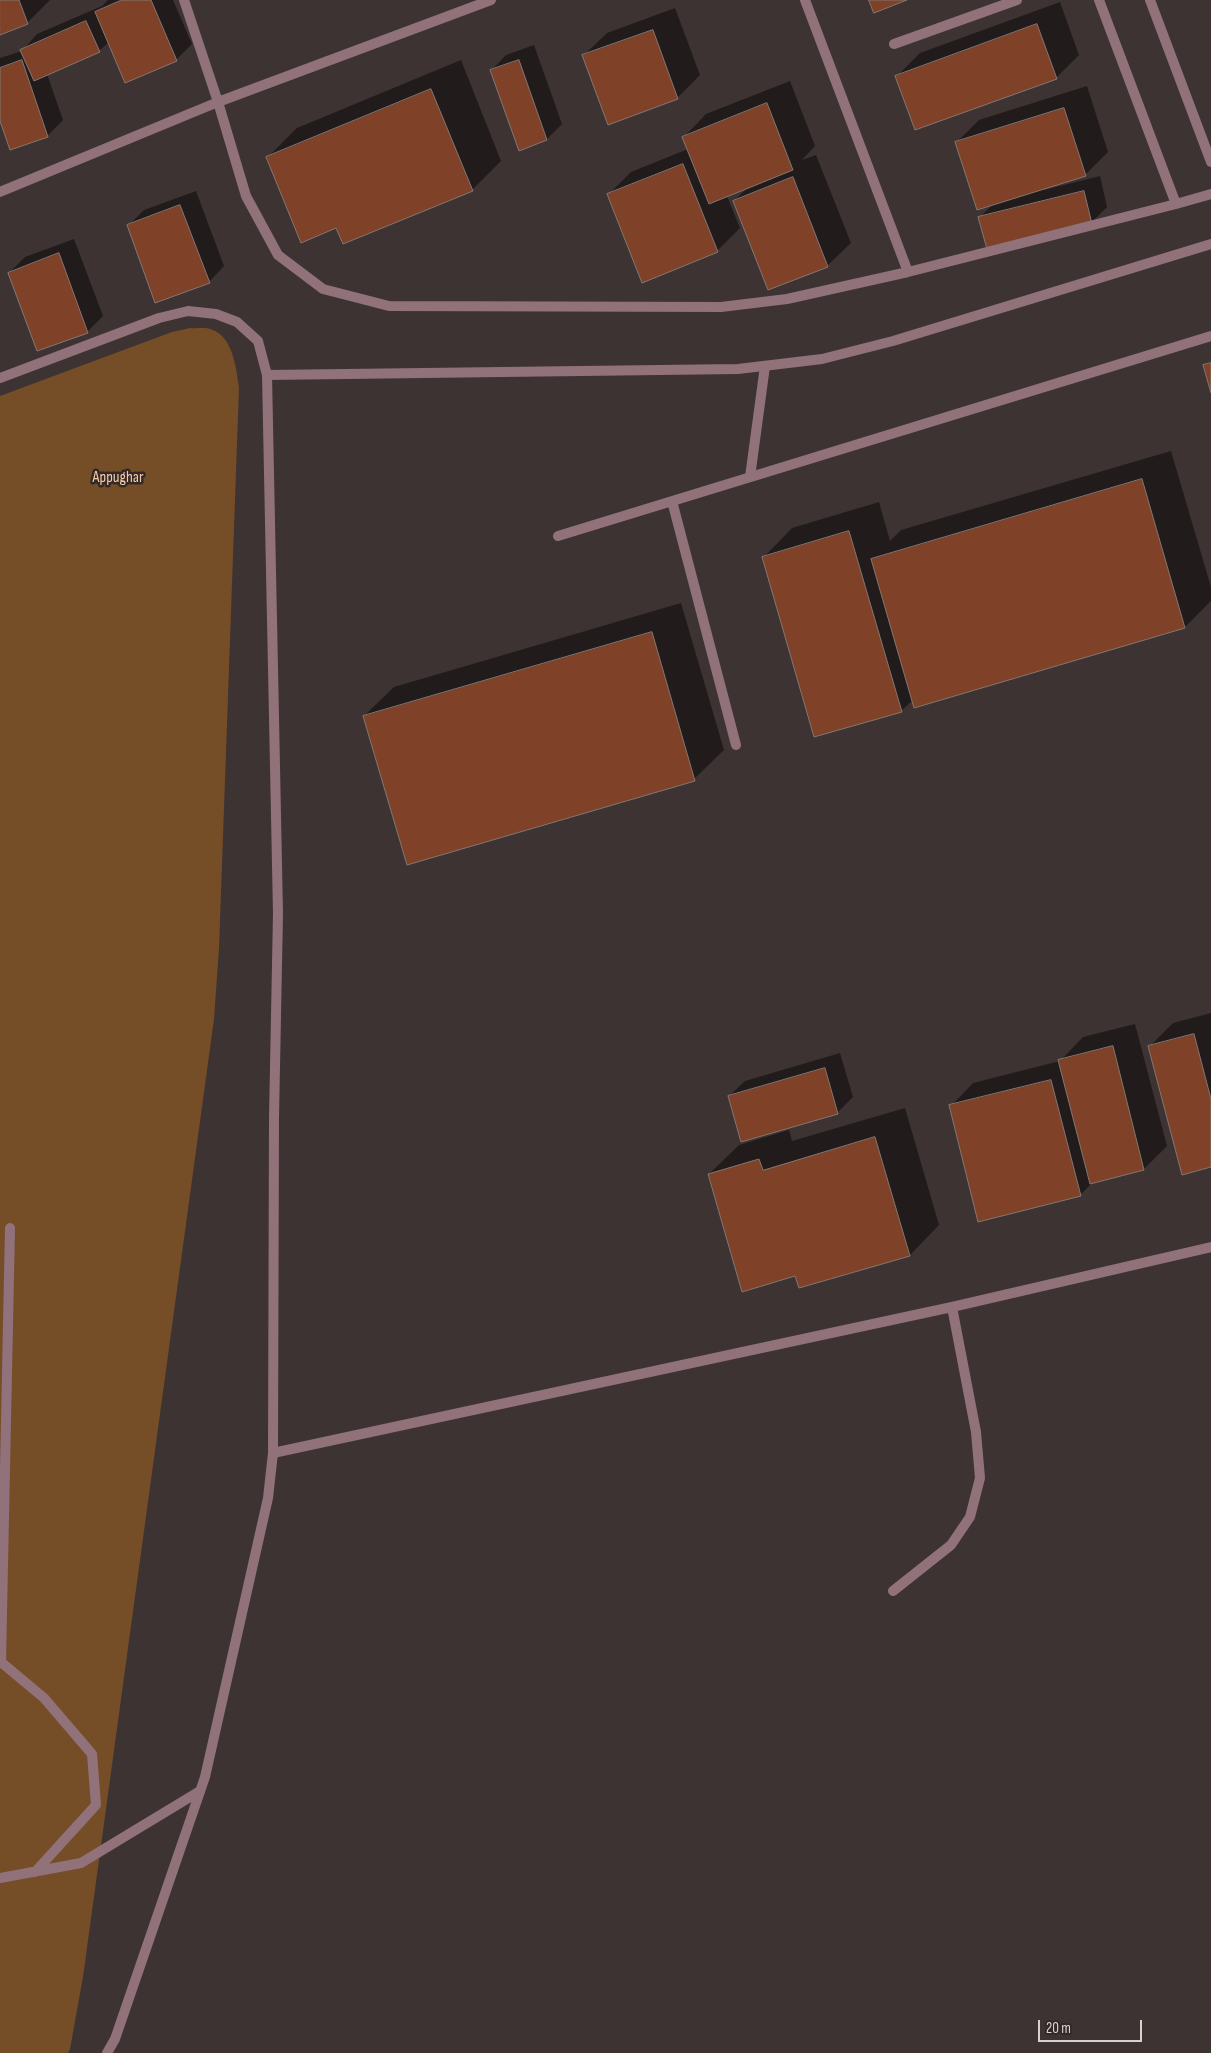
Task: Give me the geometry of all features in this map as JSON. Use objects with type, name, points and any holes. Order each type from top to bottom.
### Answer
[{"type":"street","points":[[184,0],[218,102],[246,196],[278,255],[324,288],[389,306],[721,307],[786,299],[908,272],[1211,194]]},
{"type":"street","points":[[0,192],[218,102],[491,0]]},
{"type":"street","points":[[805,0],[908,272]]},
{"type":"street","points":[[894,44],[1017,0]]},
{"type":"street","points":[[1099,0],[1176,204]]},
{"type":"street","points":[[1150,0],[1211,162]]},
{"type":"street","points":[[268,375],[738,369],[822,359],[893,341],[1211,244]]},
{"type":"street","points":[[0,378],[159,318],[188,312],[216,314],[237,322],[258,341],[268,375],[278,913],[274,1118],[273,1453],[268,1498],[205,1776],[115,2039],[107,2053]]},
{"type":"street","points":[[558,536],[1211,336]]},
{"type":"street","points":[[750,477],[765,366]]},
{"type":"street","points":[[672,501],[736,745]]},
{"type":"street","points":[[10,1228],[1,1662],[44,1698],[92,1754],[96,1805],[35,1872]]},
{"type":"street","points":[[273,1453],[952,1307],[1211,1246]]},
{"type":"street","points":[[893,1591],[951,1545],[970,1516],[980,1478],[976,1432],[952,1307]]},
{"type":"street","points":[[0,1878],[82,1863],[200,1791]]},
{"type":"green space","name":"Appughar","points":[[190,328],[210,329],[218,332],[224,338],[232,353],[239,387],[219,948],[214,1019],[83,1977],[70,2049],[68,2053],[0,2053],[0,396],[172,332]]},
{"type":"building","points":[[0,0],[19,0],[28,24],[0,35]]},
{"type":"building","points":[[122,0],[151,0],[177,61],[125,83],[95,12]]},
{"type":"building","points":[[869,0],[907,0],[874,13]]},
{"type":"building","points":[[86,21],[100,52],[34,81],[20,50]]},
{"type":"building","points":[[1037,24],[1057,79],[915,130],[895,76]]},
{"type":"building","points":[[653,30],[678,99],[608,125],[582,55]]},
{"type":"building","points":[[22,60],[48,137],[10,150],[0,121],[0,68]]},
{"type":"building","points":[[519,60],[547,140],[519,151],[490,70]]},
{"type":"building","points":[[431,89],[473,191],[343,244],[336,228],[301,243],[266,157]]},
{"type":"building","points":[[767,103],[793,170],[709,204],[682,137]]},
{"type":"building","points":[[1064,108],[1086,176],[977,210],[955,142]]},
{"type":"building","points":[[683,164],[718,252],[642,283],[607,194]]},
{"type":"building","points":[[793,177],[828,267],[768,290],[733,201]]},
{"type":"building","points":[[1084,191],[1092,224],[987,249],[978,217]]},
{"type":"building","points":[[180,205],[210,283],[155,303],[127,225]]},
{"type":"building","points":[[59,253],[88,333],[37,351],[8,273]]},
{"type":"building","points":[[1211,363],[1211,393],[1203,365]]},
{"type":"building","points":[[1142,479],[1185,628],[914,708],[871,559]]},
{"type":"building","points":[[849,531],[902,712],[814,737],[762,557]]},
{"type":"building","points":[[652,632],[695,781],[407,865],[363,716]]},
{"type":"building","points":[[1194,1034],[1211,1099],[1211,1167],[1182,1175],[1148,1046]]},
{"type":"building","points":[[1113,1046],[1144,1170],[1090,1184],[1058,1060]]},
{"type":"building","points":[[825,1068],[838,1114],[741,1142],[728,1096]]},
{"type":"building","points":[[1051,1080],[1081,1196],[978,1222],[949,1105]]},
{"type":"building","points":[[875,1137],[910,1256],[799,1288],[795,1276],[742,1292],[708,1174],[759,1159],[763,1170]]}]
